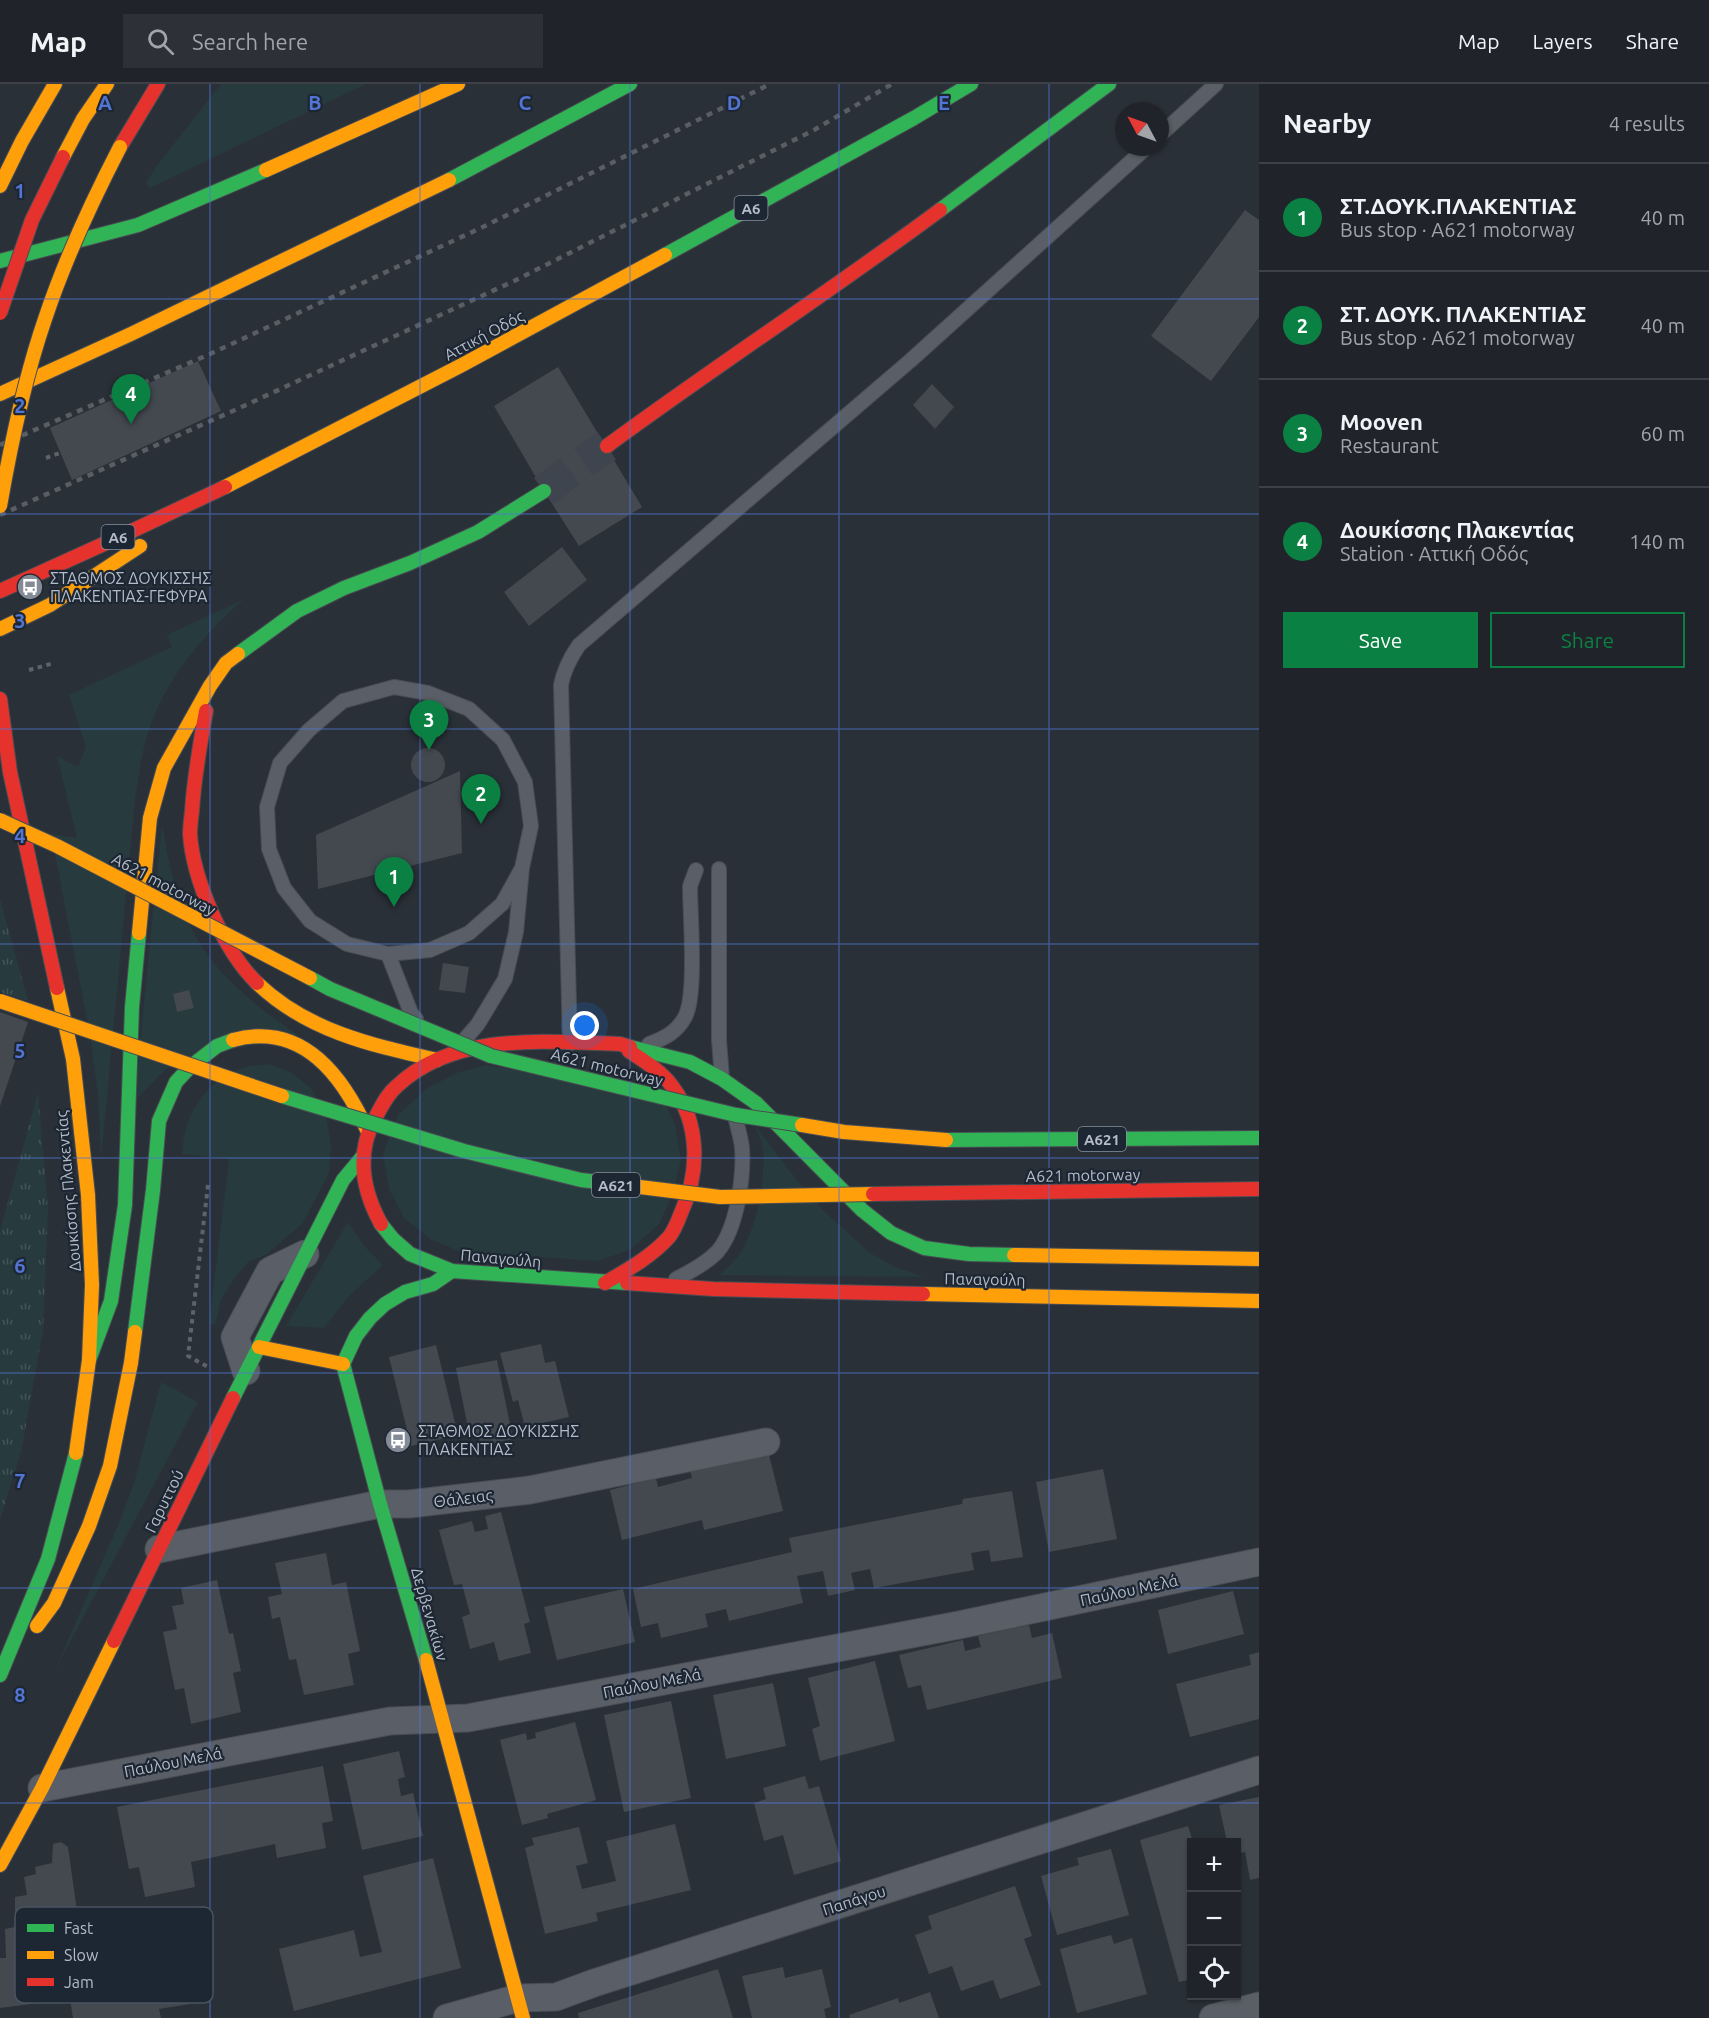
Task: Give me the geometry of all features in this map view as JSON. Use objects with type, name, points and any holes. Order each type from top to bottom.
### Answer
[{"type":"main road","points":[[0,186],[22,141],[55,84]]},
{"type":"main road","points":[[0,313],[28,229],[83,119],[107,84]]},
{"type":"main road","points":[[0,506],[8,451],[40,327],[83,218],[120,147],[158,84]]},
{"type":"main road","points":[[0,261],[138,225],[458,84]]},
{"type":"main road","points":[[0,394],[131,334],[453,178],[630,84]]},
{"type":"main road","name":"Αττική Οδός","points":[[0,591],[236,482],[418,389],[914,118],[971,84]]},
{"type":"main road","points":[[607,446],[687,387],[859,270],[1109,84]]},
{"type":"main road","points":[[0,149],[22,141]]},
{"type":"main road","points":[[11,368],[131,334]]},
{"type":"main road","points":[[0,629],[51,604],[236,482]]},
{"type":"main road","points":[[89,1360],[111,1301],[125,1206],[132,1006],[150,818],[164,768],[226,663],[254,640],[297,611],[344,588],[410,563],[478,532],[544,491]]},
{"type":"main road","points":[[210,687],[195,772],[190,832],[196,869],[217,926],[248,976],[271,997],[295,1014],[348,1038],[437,1060]]},
{"type":"main road","name":"Δουκίσσης Πλακεντίας","points":[[0,699],[10,772],[73,1059],[88,1195],[92,1285],[89,1360],[77,1449],[48,1559],[2,1671]]},
{"type":"main road","name":"A621 motorway","points":[[0,820],[57,846],[330,989],[491,1056],[736,1115],[844,1132],[945,1140],[1259,1138]]},
{"type":"main road","name":"A621 motorway","points":[[0,1001],[328,1111],[464,1151],[581,1180],[720,1197],[1259,1190]]},
{"type":"main road","points":[[2,1671],[54,1603],[89,1526],[110,1466],[131,1362],[153,1190],[159,1121],[176,1082],[190,1067],[217,1046],[236,1039],[276,1038],[310,1051],[326,1065],[356,1105],[368,1132]]},
{"type":"main road","name":"Παναγούλη","points":[[1259,1258],[969,1254],[924,1248],[891,1233],[862,1210],[756,1103],[722,1079],[690,1062],[620,1044],[526,1042],[493,1044],[454,1053],[437,1060],[396,1086],[381,1106],[368,1132],[363,1156],[366,1191],[380,1223],[410,1254],[452,1271],[657,1287],[1259,1301]]},
{"type":"main road","points":[[605,1283],[642,1261],[670,1237],[684,1208],[693,1178],[695,1144],[688,1116],[671,1085],[620,1044]]},
{"type":"main road","name":"Γαρυττού","points":[[0,1865],[42,1788],[305,1254],[343,1180],[363,1156]]},
{"type":"main road","points":[[259,1347],[343,1364],[356,1336],[385,1304],[405,1292],[433,1284],[452,1271]]},
{"type":"main road","name":"Δερβενακίων","points":[[343,1364],[380,1504],[443,1719],[521,2008]]},
{"type":"street","points":[[243,1377],[235,1337],[270,1271],[305,1254]]},
{"type":"street","name":"Θάλειας","points":[[159,1549],[380,1504],[409,1504],[530,1490],[766,1442]]},
{"type":"street","name":"Παύλου Μελά","points":[[42,1788],[390,1721],[480,1716],[959,1625],[1259,1562]]},
{"type":"street","name":"Παπάγου","points":[[447,2018],[521,2008],[1259,1770]]},
{"type":"street","points":[[1213,2018],[1259,2006]]},
{"type":"lane","points":[[1169,127],[1216,84]]},
{"type":"lane","points":[[570,1044],[561,685],[570,658],[579,645],[911,360],[1137,156]]},
{"type":"lane","points":[[388,954],[411,1012],[433,1038],[454,1053],[478,1024],[505,979],[516,932],[522,868],[531,826],[525,782],[503,740],[469,709],[428,693],[394,687],[343,701],[309,730],[280,763],[267,807],[269,849],[284,888],[310,921],[347,944],[388,954],[430,950],[469,933],[502,904],[522,868]]},
{"type":"lane","points":[[657,1287],[692,1271],[718,1250],[732,1226],[741,1183],[742,1148],[734,1110],[722,1079],[719,1040],[720,869]]},
{"type":"lane","points":[[620,1044],[648,1044],[669,1037],[686,1017],[691,995],[690,886],[696,870]]},
{"type":"path","points":[[46,458],[60,453]]},
{"type":"path","points":[[30,670],[54,663]]},
{"type":"path","points":[[208,1185],[188,1356],[243,1377]]},
{"type":"green space","points":[[221,84],[366,84],[150,188],[146,183],[158,164]]},
{"type":"green space","points":[[244,599],[202,640],[178,671],[159,705],[145,742],[135,800],[101,1160],[98,1094],[90,1035],[51,834],[77,838],[57,756],[78,767],[86,747],[69,695],[172,647],[167,635]]},
{"type":"green space","points":[[162,824],[177,891],[186,917],[201,946],[238,989],[298,1035],[178,1060],[134,1102]],"holes":[[[189,990],[194,1008],[177,1012],[173,994]]]},
{"type":"green space","points":[[0,899],[28,1001],[0,992]]},
{"type":"green space","points":[[269,1064],[292,1073],[311,1088],[326,1116],[331,1145],[329,1173],[303,1223],[266,1255],[249,1261],[234,1278],[221,1300],[215,1325],[209,1324],[229,1159],[182,1154],[184,1134],[200,1100],[216,1083],[235,1071],[249,1066]]},
{"type":"green space","points":[[486,1065],[660,1094],[675,1124],[681,1160],[671,1199],[659,1224],[630,1250],[597,1261],[461,1252],[430,1239],[404,1218],[389,1189],[383,1154],[398,1115],[426,1089],[456,1073]]},
{"type":"green space","points":[[38,1093],[48,1209],[43,1330],[21,1452],[0,1519],[0,1231]]},
{"type":"green space","points":[[755,1125],[803,1188],[824,1211],[870,1253],[895,1267],[924,1277],[719,1275],[734,1261],[743,1248],[758,1208],[763,1152]]},
{"type":"green space","points":[[348,1222],[364,1246],[383,1265],[348,1297],[324,1328],[286,1326]]},
{"type":"green space","points":[[161,1382],[198,1402],[55,1670],[134,1483]]},
{"type":"building","points":[[1245,210],[1259,220],[1259,317],[1211,381],[1151,336]]},
{"type":"building","points":[[198,361],[221,411],[72,480],[50,428]]},
{"type":"building","points":[[558,367],[642,507],[579,546],[494,406]]},
{"type":"building","points":[[932,384],[954,407],[935,429],[913,405]]},
{"type":"building","points":[[562,547],[587,580],[529,626],[504,592]]},
{"type":"building","points":[[428,748],[440,753],[445,765],[440,777],[428,782],[416,777],[411,765],[416,753]]},
{"type":"building","points":[[460,771],[462,853],[318,889],[316,835]]},
{"type":"building","points":[[443,963],[469,967],[465,993],[439,990]]},
{"type":"building","points":[[189,990],[194,1008],[177,1012],[173,994]]},
{"type":"building","points":[[0,1012],[28,1022],[0,1106]]},
{"type":"building","points":[[541,1344],[545,1363],[555,1361],[569,1417],[525,1427],[518,1400],[513,1402],[500,1353]]},
{"type":"building","points":[[436,1345],[458,1435],[411,1446],[389,1357]]},
{"type":"building","points":[[497,1360],[513,1439],[480,1446],[479,1436],[470,1438],[456,1368]]},
{"type":"building","points":[[768,1451],[783,1511],[704,1530],[702,1520],[622,1540],[610,1490],[656,1478],[658,1487],[692,1478],[690,1470]]},
{"type":"building","points":[[1103,1469],[1117,1539],[1049,1552],[1036,1482]]},
{"type":"building","points":[[1012,1491],[1023,1557],[991,1562],[989,1550],[971,1553],[974,1570],[874,1588],[870,1569],[851,1573],[855,1590],[828,1596],[823,1571],[797,1576],[803,1603],[729,1621],[726,1609],[705,1614],[708,1627],[661,1638],[658,1623],[641,1627],[633,1589],[792,1552],[789,1538],[962,1504],[963,1499]]},
{"type":"building","points":[[501,1512],[530,1622],[524,1624],[531,1653],[499,1661],[494,1642],[470,1649],[462,1617],[470,1614],[462,1584],[454,1585],[439,1530],[472,1521],[475,1532],[488,1529],[485,1516]]},
{"type":"building","points":[[326,1553],[332,1585],[346,1582],[360,1651],[348,1654],[354,1685],[304,1695],[296,1659],[289,1660],[280,1617],[272,1619],[268,1597],[282,1594],[275,1563]]},
{"type":"building","points":[[217,1580],[229,1634],[233,1633],[241,1671],[233,1673],[241,1712],[191,1724],[184,1688],[175,1690],[163,1632],[177,1629],[172,1606],[184,1604],[181,1588]]},
{"type":"building","points":[[623,1589],[635,1642],[557,1660],[544,1607]]},
{"type":"building","points":[[1233,1591],[1244,1634],[1168,1654],[1158,1610]]},
{"type":"building","points":[[1029,1625],[1032,1638],[1052,1633],[1062,1678],[927,1710],[921,1685],[908,1688],[899,1655],[963,1640],[965,1651],[981,1647],[978,1636]]},
{"type":"building","points":[[1259,1652],[1259,1719],[1190,1737],[1176,1684],[1251,1665],[1249,1655]]},
{"type":"building","points":[[875,1661],[895,1741],[820,1761],[812,1729],[820,1726],[808,1678]]},
{"type":"building","points":[[773,1683],[786,1746],[726,1759],[713,1695]]},
{"type":"building","points":[[671,1701],[691,1798],[624,1812],[604,1715]]},
{"type":"building","points":[[575,1722],[596,1800],[547,1814],[548,1818],[522,1825],[500,1740],[526,1733],[527,1740],[536,1738],[535,1733]]},
{"type":"building","points":[[399,1751],[405,1777],[398,1779],[401,1796],[413,1793],[423,1836],[362,1850],[343,1764]]},
{"type":"building","points":[[323,1766],[333,1821],[322,1823],[326,1848],[277,1858],[275,1844],[191,1862],[195,1887],[145,1897],[139,1867],[129,1869],[117,1807]]},
{"type":"building","points":[[805,1776],[809,1789],[819,1786],[841,1861],[794,1875],[783,1835],[764,1841],[754,1803],[766,1799],[763,1788]]},
{"type":"building","points":[[1259,1797],[1259,1878],[1250,1880],[1245,1852],[1241,1853],[1241,1838],[1226,1838],[1219,1805]]},
{"type":"building","points":[[675,1824],[691,1890],[596,1913],[598,1921],[545,1934],[525,1848],[534,1845],[532,1838],[579,1827],[588,1863],[576,1866],[582,1889],[616,1881],[606,1841]]},
{"type":"building","points":[[1188,1826],[1192,1838],[1187,1838],[1187,1980],[1179,1982],[1140,1840]]},
{"type":"building","points":[[61,1842],[68,1847],[76,1907],[15,1907],[15,1897],[27,1895],[24,1877],[36,1874],[35,1867],[52,1863],[53,1844]]},
{"type":"building","points":[[1111,1849],[1129,1915],[1057,1935],[1041,1876],[1079,1865],[1077,1858]]},
{"type":"building","points":[[433,1858],[461,1968],[294,2011],[279,1949],[354,1930],[360,1957],[382,1952],[363,1876]]},
{"type":"building","points":[[1015,1886],[1032,1936],[1024,1939],[1041,1985],[1000,1999],[993,1980],[961,1991],[952,1966],[929,1974],[915,1935],[932,1929],[928,1916]]},
{"type":"building","points":[[15,1927],[15,2003],[39,2003],[0,2008],[0,1958],[6,1958],[5,1929]]},
{"type":"building","points":[[1111,1935],[1114,1944],[1132,1938],[1147,1994],[1077,2013],[1060,1949]]},
{"type":"building","points":[[783,1967],[785,1978],[822,1969],[831,2007],[824,2009],[826,2018],[752,2018],[742,1976]]},
{"type":"building","points":[[718,1969],[733,2018],[579,2018],[578,2013]]},
{"type":"building","points":[[930,1992],[939,2018],[850,2018],[849,2015],[898,1998],[899,2003]]},
{"type":"building","points":[[71,2003],[190,2004],[159,2009],[161,2018],[73,2018]]},
{"type":"tunnel","points":[[544,491],[607,446]]},
{"type":"railway","points":[[0,445],[210,354],[485,226],[770,84]]},
{"type":"railway","points":[[0,515],[235,410],[514,281],[814,130],[892,84]]},
{"type":"traffic: fast","points":[[449,180],[630,84]]},
{"type":"traffic: fast","points":[[665,255],[914,118],[971,84]]},
{"type":"traffic: fast","points":[[940,210],[1109,84]]},
{"type":"traffic: fast","points":[[0,261],[138,225],[266,170]]},
{"type":"traffic: fast","points":[[238,654],[297,611],[344,588],[410,563],[478,532],[544,491]]},
{"type":"traffic: fast","points":[[89,1360],[111,1301],[125,1205],[132,1007],[139,933]]},
{"type":"traffic: fast","points":[[310,978],[330,989],[491,1056],[736,1115],[802,1125]]},
{"type":"traffic: fast","points":[[135,1332],[153,1190],[159,1121],[176,1082],[190,1067],[217,1046],[233,1040]]},
{"type":"traffic: fast","points":[[630,1047],[690,1062],[722,1079],[756,1103],[862,1210],[891,1233],[924,1248],[969,1254],[1014,1255]]},
{"type":"traffic: fast","points":[[282,1096],[464,1151],[581,1180],[616,1184]]},
{"type":"traffic: fast","points":[[946,1140],[1259,1138]]},
{"type":"traffic: fast","points":[[233,1398],[343,1180],[363,1156]]},
{"type":"traffic: fast","points":[[381,1224],[410,1254],[452,1271],[627,1283]]},
{"type":"traffic: fast","points":[[426,1660],[380,1504],[343,1364],[356,1336],[385,1304],[405,1292],[433,1284],[452,1271]]},
{"type":"traffic: fast","points":[[0,1675],[48,1559],[76,1453]]},
{"type":"traffic: slow","points":[[0,186],[22,141],[55,84]]},
{"type":"traffic: slow","points":[[63,157],[83,119],[107,84]]},
{"type":"traffic: slow","points":[[266,170],[458,84]]},
{"type":"traffic: slow","points":[[0,506],[19,412],[45,319],[79,232],[120,147]]},
{"type":"traffic: slow","points":[[0,394],[131,334],[449,180]]},
{"type":"traffic: slow","points":[[225,487],[462,365],[665,255]]},
{"type":"traffic: slow","points":[[0,629],[50,605],[140,546]]},
{"type":"traffic: slow","points":[[139,933],[150,818],[164,768],[210,686],[226,663],[238,654]]},
{"type":"traffic: slow","points":[[0,820],[57,846],[310,978]]},
{"type":"traffic: slow","points":[[257,983],[276,999],[319,1025],[364,1042],[437,1060]]},
{"type":"traffic: slow","points":[[57,988],[73,1059],[88,1195],[92,1285],[89,1360],[76,1453]]},
{"type":"traffic: slow","points":[[0,1001],[282,1096]]},
{"type":"traffic: slow","points":[[233,1040],[258,1036],[280,1038],[300,1046],[333,1073],[358,1111],[368,1132]]},
{"type":"traffic: slow","points":[[802,1125],[844,1132],[946,1140]]},
{"type":"traffic: slow","points":[[616,1184],[720,1197],[873,1194]]},
{"type":"traffic: slow","points":[[1014,1255],[1259,1259]]},
{"type":"traffic: slow","points":[[923,1294],[1259,1301]]},
{"type":"traffic: slow","points":[[37,1626],[54,1603],[89,1526],[110,1466],[135,1332]]},
{"type":"traffic: slow","points":[[259,1347],[343,1364]]},
{"type":"traffic: slow","points":[[0,1865],[42,1788],[114,1641]]},
{"type":"traffic: slow","points":[[426,1660],[523,2018]]},
{"type":"traffic: jam","points":[[120,147],[158,84]]},
{"type":"traffic: jam","points":[[0,313],[32,220],[63,157]]},
{"type":"traffic: jam","points":[[607,446],[940,210]]},
{"type":"traffic: jam","points":[[0,591],[225,487]]},
{"type":"traffic: jam","points":[[0,699],[10,772],[57,988]]},
{"type":"traffic: jam","points":[[206,711],[193,799],[190,834],[192,852],[212,914],[233,953],[257,983]]},
{"type":"traffic: jam","points":[[381,1224],[370,1199],[364,1173],[368,1133],[393,1090],[420,1068],[446,1056],[474,1048],[503,1044],[563,1042],[620,1044],[630,1047]]},
{"type":"traffic: jam","points":[[605,1283],[647,1257],[671,1235],[687,1197],[694,1165],[692,1132],[681,1100],[663,1076],[629,1051]]},
{"type":"traffic: jam","points":[[873,1194],[1259,1189]]},
{"type":"traffic: jam","points":[[627,1283],[713,1289],[923,1294]]},
{"type":"traffic: jam","points":[[114,1641],[233,1398]]},
{"type":"place","name":"Δουκίσσης Πλακεντίας","points":[[131,424]]},
{"type":"place","name":"ΣΤΑΘΜΟΣ ΔΟΥΚΙΣΣΗΣ ΠΛΑΚΕΝΤΙΑΣ-ΓΕΦΥΡΑ","points":[[30,587]]},
{"type":"place","name":"Mooven","points":[[429,750]]},
{"type":"place","name":"ΣΤ. ΔΟΥΚ. ΠΛΑΚΕΝΤΙΑΣ","points":[[481,824]]},
{"type":"place","name":"ΣΤ.ΔΟΥΚ.ΠΛΑΚΕΝΤΙΑΣ","points":[[394,907]]},
{"type":"place","name":"ΣΤΑΘΜΟΣ ΔΟΥΚΙΣΣΗΣ ΠΛΑΚΕΝΤΙΑΣ","points":[[398,1440]]}]
